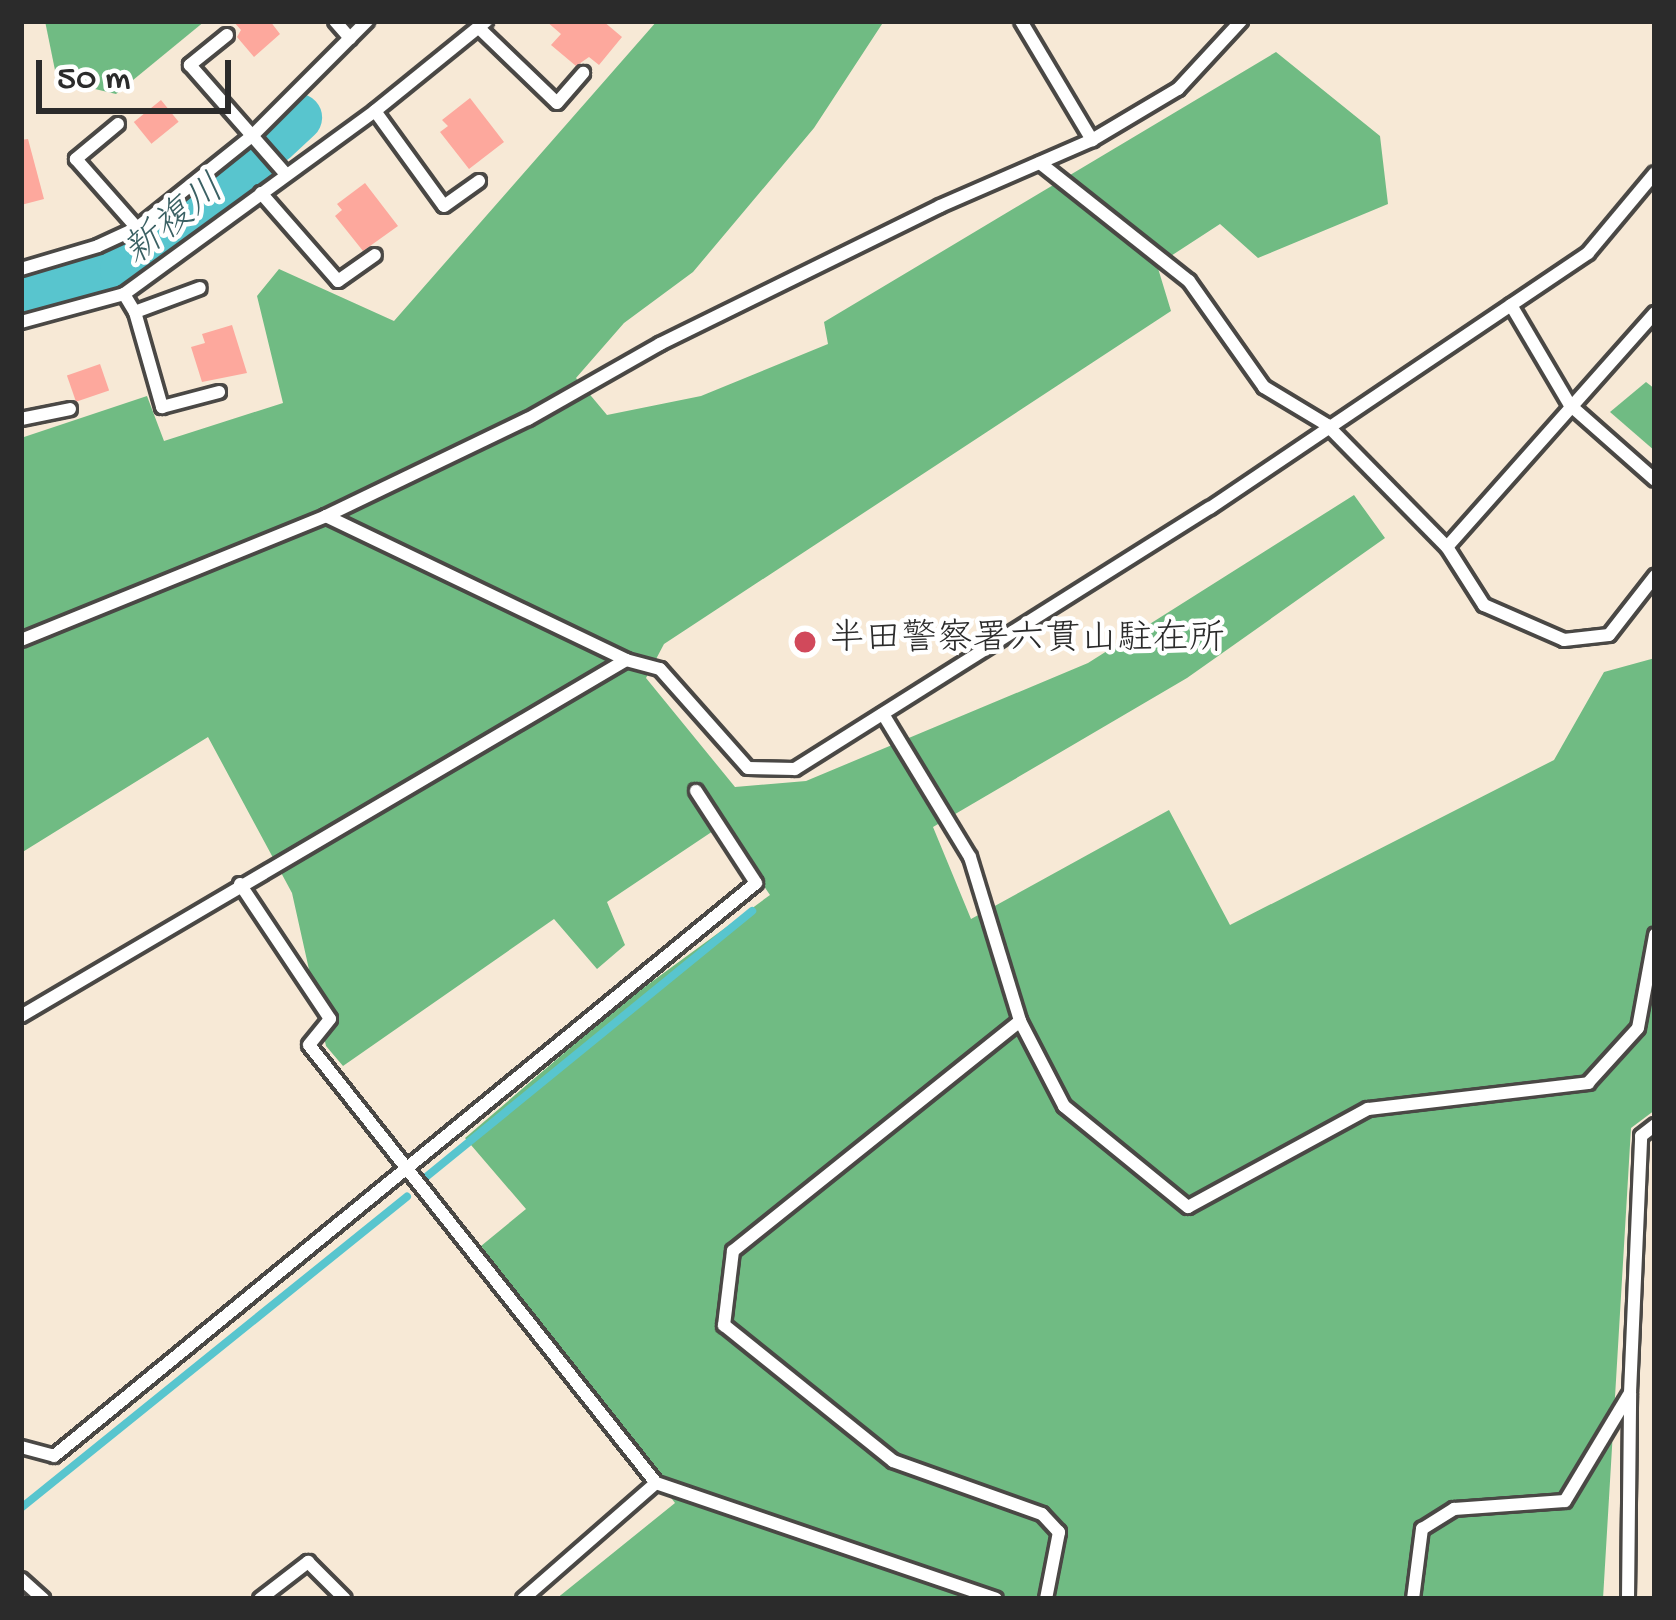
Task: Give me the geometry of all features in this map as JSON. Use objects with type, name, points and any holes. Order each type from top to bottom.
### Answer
[{"type":"lane","points":[[335,21],[350,38]]},
{"type":"lane","points":[[21,269],[98,246],[137,228],[252,136],[367,21]]},
{"type":"lane","points":[[1021,21],[1092,140]]},
{"type":"lane","points":[[21,640],[326,516],[528,419],[680,334],[1092,140],[1178,89],[1241,21]]},
{"type":"lane","points":[[21,322],[124,294],[285,172],[375,111],[482,24],[557,104],[583,74]]},
{"type":"lane","points":[[227,35],[190,64],[285,172]]},
{"type":"lane","points":[[375,111],[444,206],[478,181]]},
{"type":"lane","points":[[118,124],[76,160],[137,228]]},
{"type":"lane","points":[[1040,163],[1190,281],[1264,387],[1327,424],[1447,547],[1484,604],[1564,640],[1609,635],[1655,576]]},
{"type":"lane","points":[[326,516],[626,660],[660,669],[748,768],[796,769],[1210,508],[1327,424],[1588,253],[1655,173]]},
{"type":"lane","points":[[261,193],[338,281],[375,255]]},
{"type":"lane","points":[[136,312],[200,289]]},
{"type":"lane","points":[[124,294],[136,312],[161,406],[219,392]]},
{"type":"lane","points":[[1511,304],[1570,405],[1655,480]]},
{"type":"lane","points":[[1447,547],[1655,314]]},
{"type":"lane","points":[[21,419],[70,409]]},
{"type":"lane","points":[[21,1016],[626,660]]},
{"type":"lane","points":[[883,714],[970,857],[1020,1021],[1064,1106],[1188,1207],[1368,1109],[1588,1083],[1638,1028],[1655,935]]},
{"type":"lane","points":[[21,1447],[54,1456],[756,883],[696,791]]},
{"type":"lane","points":[[240,884],[330,1018],[309,1045],[656,1483],[996,1599]]},
{"type":"lane","points":[[1020,1021],[733,1251],[724,1325],[893,1461],[1042,1514],[1059,1532],[1046,1599]]},
{"type":"lane","points":[[1628,1599],[1630,1393],[1641,1136],[1655,1125]]},
{"type":"lane","points":[[1413,1599],[1422,1529],[1454,1509],[1564,1501],[1630,1393]]},
{"type":"lane","points":[[523,1599],[656,1483]]},
{"type":"lane","points":[[260,1599],[308,1562],[344,1599]]},
{"type":"lane","points":[[21,1579],[43,1599]]},
{"type":"green space","points":[[45,21],[205,21],[116,94],[57,80]]},
{"type":"green space","points":[[657,21],[884,21],[814,128],[693,272],[624,323],[576,378],[607,415],[701,396],[828,344],[824,322],[1276,52],[1380,136],[1388,204],[1258,258],[1220,224],[1157,265],[1171,311],[664,644],[646,678],[735,787],[806,781],[1088,663],[1354,495],[1385,538],[1187,678],[933,827],[971,919],[1169,810],[1230,925],[1554,760],[1604,672],[1655,658],[1655,1110],[1631,1128],[1603,1599],[556,1599],[675,1503],[481,1246],[526,1209],[465,1138],[620,1005],[770,895],[722,825],[607,902],[625,945],[597,969],[554,919],[343,1066],[326,1046],[292,893],[208,737],[21,853],[21,438],[147,396],[164,441],[283,403],[257,296],[279,269],[394,321]]},
{"type":"green space","points":[[1646,382],[1655,389],[1655,451],[1610,412]]},
{"type":"building","points":[[233,21],[270,21],[280,34],[254,57],[237,37],[241,30]]},
{"type":"building","points":[[546,21],[603,21],[622,37],[599,65],[589,57],[576,66],[551,45],[561,34]]},
{"type":"building","points":[[470,98],[504,142],[469,169],[440,132],[448,126],[442,120]]},
{"type":"building","points":[[161,100],[179,122],[151,144],[134,122]]},
{"type":"building","points":[[28,139],[44,199],[21,205],[21,140]]},
{"type":"building","points":[[365,183],[398,226],[363,251],[335,216],[342,210],[337,204]]},
{"type":"building","points":[[232,325],[247,373],[202,382],[191,347],[205,343],[202,334]]},
{"type":"building","points":[[100,364],[109,390],[76,402],[67,375]]},
{"type":"waterway","name":"新複川","points":[[274,140],[298,118]]},
{"type":"waterway","name":"新複川","points":[[21,298],[124,270],[257,156]]},
{"type":"waterway","points":[[426,1177],[752,911]]},
{"type":"waterway","points":[[21,1508],[407,1196]]},
{"type":"place","name":"半田警察署六貫山駐在所","points":[[805,642]]}]
